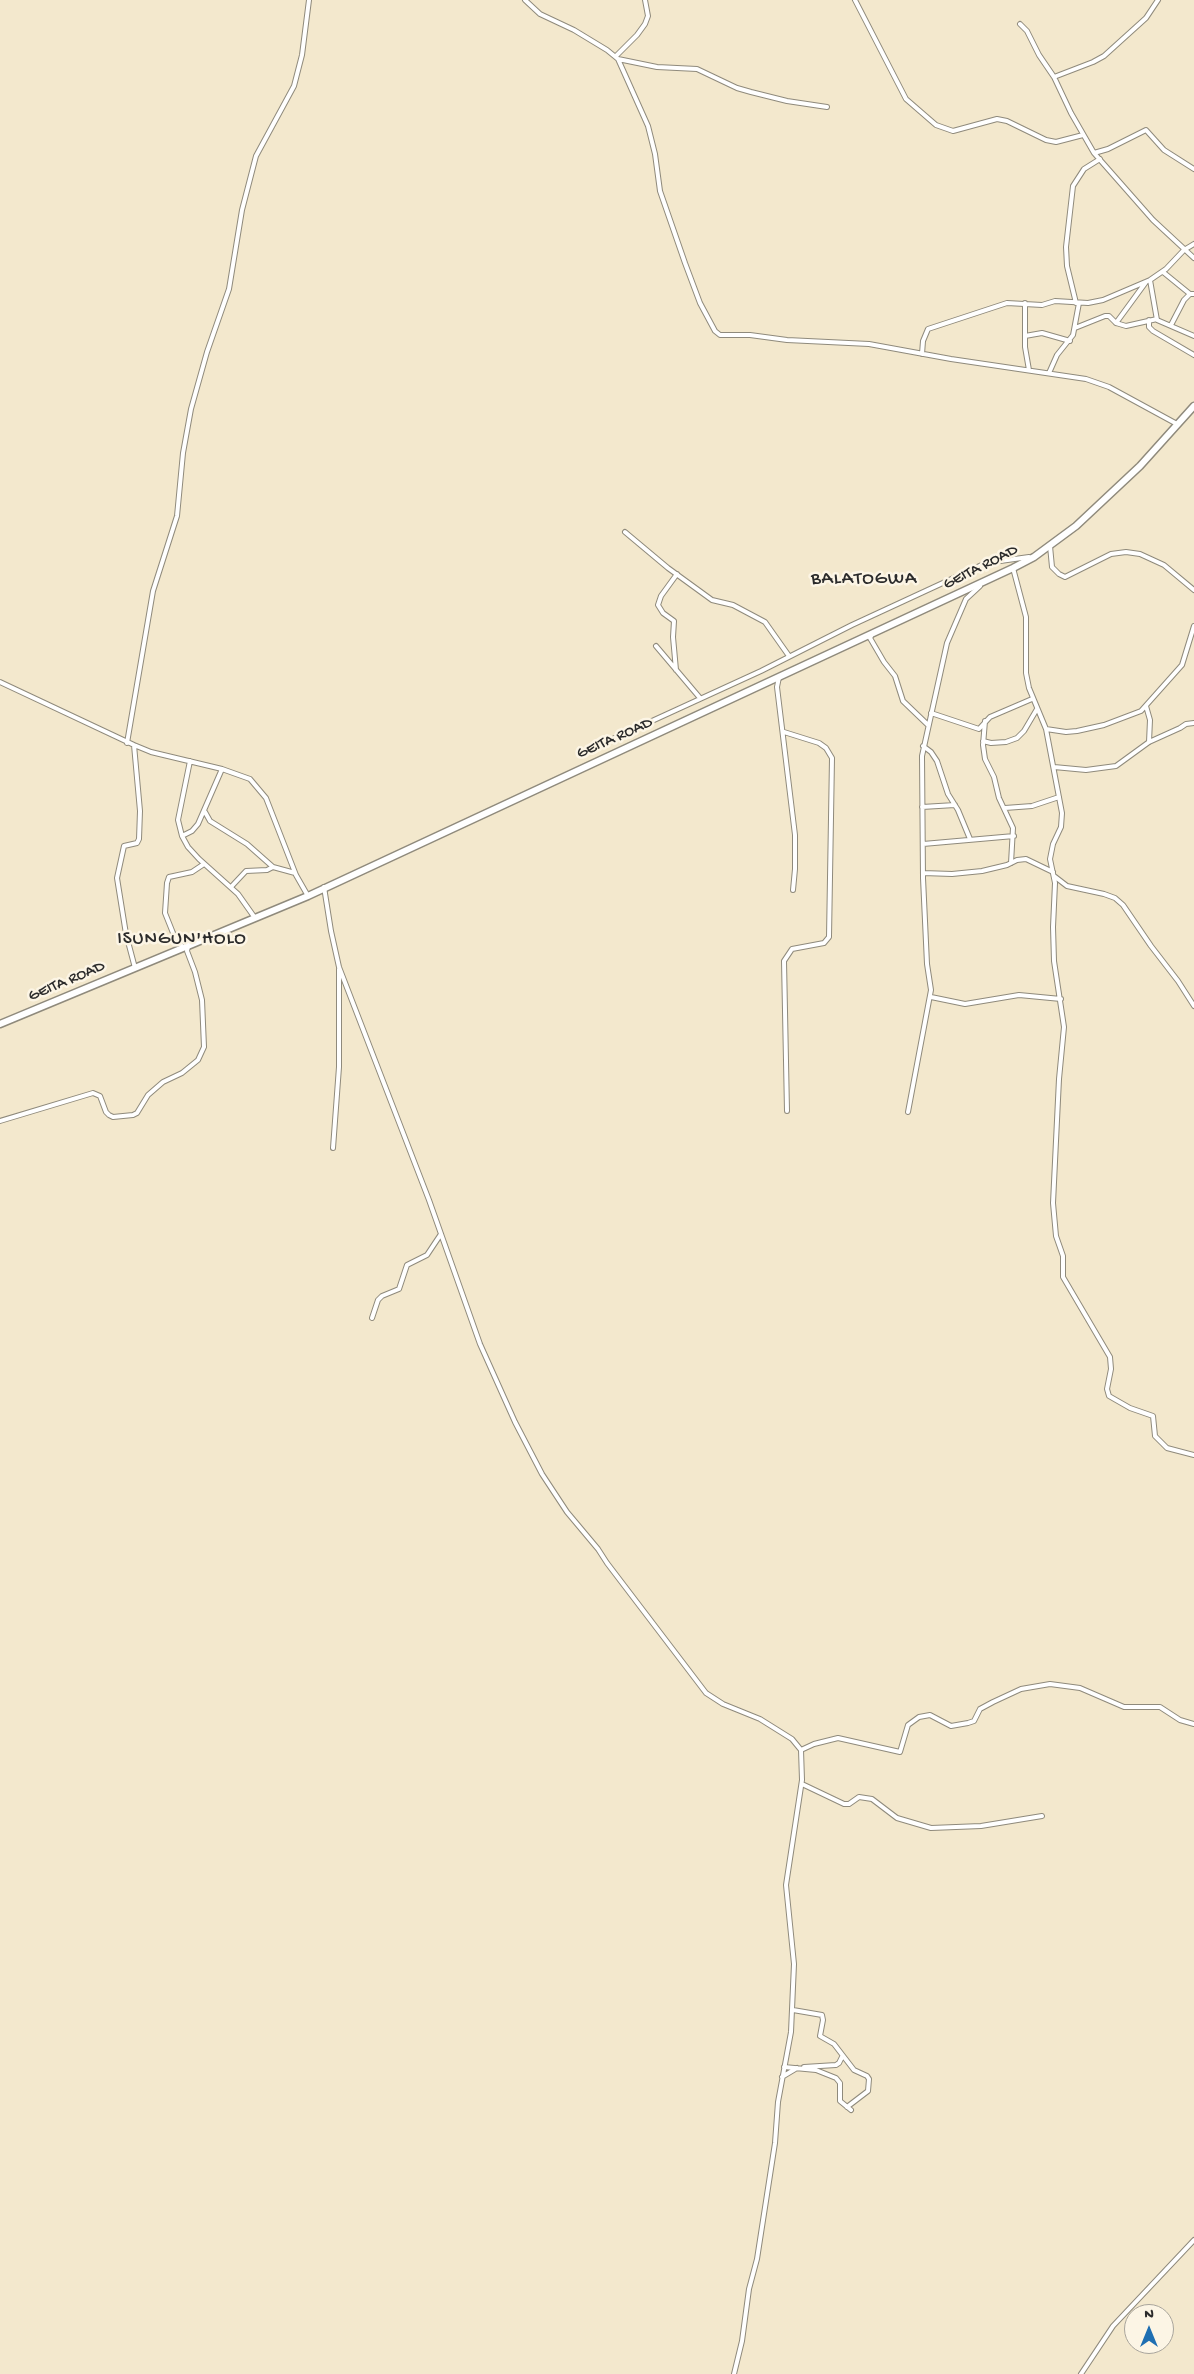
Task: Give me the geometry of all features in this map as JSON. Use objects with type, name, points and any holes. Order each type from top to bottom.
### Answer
[{"type":"highway","name":"GEITA ROAD","points":[[0,1024],[308,896],[871,636],[1013,568],[1034,557],[1076,526],[1140,466],[1194,406]]},
{"type":"street","points":[[127,742],[152,591],[177,516],[183,453],[191,410],[207,352],[230,289],[242,210],[256,156],[294,86],[302,55],[309,0]]},
{"type":"street","points":[[525,0],[540,14],[574,30],[617,58],[656,67],[697,69],[751,92],[827,107]]},
{"type":"street","points":[[617,58],[645,24],[648,16],[646,0]]},
{"type":"street","points":[[855,0],[906,99],[936,125],[953,132],[997,119],[1007,121],[1046,140],[1070,140],[1083,135]]},
{"type":"street","points":[[1054,77],[1104,56],[1146,18],[1158,0]]},
{"type":"street","points":[[1020,24],[1027,31],[1039,55],[1054,77],[1094,153],[1153,220],[1194,258]]},
{"type":"street","points":[[617,58],[648,126],[655,154],[660,191],[670,222],[700,303],[715,331],[720,334],[750,335],[787,340],[869,344],[1097,382],[1176,424]]},
{"type":"street","points":[[1094,153],[1108,149],[1146,130],[1164,150],[1194,169]]},
{"type":"street","points":[[1049,373],[1057,355],[1070,341],[1075,328],[1078,302],[1067,266],[1066,247],[1073,186],[1084,169],[1100,159]]},
{"type":"street","points":[[922,354],[923,341],[928,329],[1007,303],[1103,300],[1148,281],[1163,272],[1184,250],[1194,244]]},
{"type":"street","points":[[1163,272],[1192,294],[1184,300],[1171,326]]},
{"type":"street","points":[[1148,281],[1157,319]]},
{"type":"street","points":[[1116,322],[1148,281]]},
{"type":"street","points":[[1025,303],[1025,357],[1029,370]]},
{"type":"street","points":[[1075,328],[1105,316],[1130,326],[1157,319],[1194,336]]},
{"type":"street","points":[[1149,320],[1149,327],[1153,331],[1194,355]]},
{"type":"street","points":[[1024,336],[1042,333],[1070,341]]},
{"type":"street","points":[[625,532],[712,600],[733,605],[765,622],[780,640],[789,656]]},
{"type":"street","points":[[1050,546],[1052,567],[1065,577],[1111,554],[1126,552],[1140,554],[1164,565],[1194,590]]},
{"type":"street","points":[[594,748],[986,563],[1034,557]]},
{"type":"street","points":[[1013,568],[1026,616],[1026,673],[1032,699],[1046,729],[1060,797],[1062,822],[1050,852],[1053,874],[1053,948],[1064,1027],[1059,1079],[1054,1213],[1056,1236],[1063,1256],[1063,1277],[1110,1357],[1111,1369],[1107,1389],[1110,1396],[1130,1408],[1153,1416],[1155,1436],[1167,1448],[1194,1455]]},
{"type":"street","points":[[676,670],[673,637],[674,621],[663,613],[658,605],[661,596],[677,574]]},
{"type":"street","points":[[908,1112],[931,997],[920,772],[923,746],[947,643],[956,618],[966,599],[981,584]]},
{"type":"street","points":[[1046,729],[1066,732],[1076,731],[1104,724],[1141,710],[1182,665],[1194,626]]},
{"type":"street","points":[[871,636],[870,638],[884,662],[895,676],[903,702],[928,725]]},
{"type":"street","points":[[656,646],[692,691],[700,698]]},
{"type":"street","points":[[780,677],[777,687],[796,835],[796,869],[792,890]]},
{"type":"street","points":[[0,682],[134,745],[222,769],[250,779],[262,791],[295,873],[308,896]]},
{"type":"street","points":[[931,713],[979,729],[985,721],[1032,699]]},
{"type":"street","points":[[1146,706],[1150,720],[1149,742]]},
{"type":"street","points":[[983,741],[991,743],[1006,742],[1017,738],[1024,731],[1037,709]]},
{"type":"street","points":[[985,721],[983,741],[985,759],[994,777],[997,793],[1013,828],[1011,863]]},
{"type":"street","points":[[1054,767],[1086,770],[1116,766],[1149,742],[1186,724],[1194,724]]},
{"type":"street","points":[[784,732],[819,743],[826,748],[832,758],[829,937],[824,943],[792,949],[784,961],[788,1111]]},
{"type":"street","points":[[134,745],[140,811],[139,839],[137,842],[124,846],[118,878],[127,942],[135,968]]},
{"type":"street","points":[[923,746],[937,761],[948,794],[970,839]]},
{"type":"street","points":[[190,761],[178,820],[182,836],[188,847],[204,864],[231,887],[255,918]]},
{"type":"street","points":[[182,836],[192,831],[205,812],[222,769]]},
{"type":"street","points":[[1005,808],[1032,806],[1060,797]]},
{"type":"street","points":[[922,807],[955,805]]},
{"type":"street","points":[[205,812],[210,821],[247,844],[274,867],[295,873]]},
{"type":"street","points":[[924,844],[1014,836]]},
{"type":"street","points":[[924,873],[982,872],[1017,860],[1026,860],[1053,874],[1067,886],[1115,898],[1123,905],[1194,1006]]},
{"type":"street","points":[[0,1121],[93,1093],[100,1096],[109,1115],[113,1117],[132,1115],[137,1113],[148,1095],[163,1082],[182,1073],[198,1060],[204,1047],[202,1000],[195,972],[187,951],[172,933],[165,913],[169,877],[192,872],[204,864]]},
{"type":"street","points":[[231,887],[246,871],[267,870],[274,867]]},
{"type":"street","points":[[324,887],[339,966],[367,1035],[441,1234],[469,1316],[491,1371],[542,1474],[567,1512],[598,1549],[623,1585],[706,1693],[723,1704],[760,1719],[792,1739],[801,1750],[802,1784],[786,1885],[794,1964],[793,2010],[782,2077],[775,2143],[760,2244],[748,2289],[742,2341],[734,2374]]},
{"type":"street","points":[[333,1148],[339,1067],[339,966]]},
{"type":"street","points":[[931,997],[965,1004],[1019,996],[1061,999]]},
{"type":"street","points":[[372,1318],[382,1296],[399,1289],[407,1265],[427,1255],[441,1234]]},
{"type":"street","points":[[801,1750],[814,1744],[838,1738],[900,1752],[908,1725],[919,1717],[930,1715],[951,1726],[968,1723],[974,1721],[980,1709],[993,1702],[1022,1689],[1050,1684],[1080,1688],[1124,1707],[1160,1707],[1180,1720],[1194,1724]]},
{"type":"street","points":[[802,1784],[844,1804],[849,1804],[858,1797],[872,1799],[897,1818],[931,1828],[996,1824],[1042,1816]]},
{"type":"street","points":[[782,2077],[798,2068],[824,2072],[836,2078],[840,2083],[840,2101],[849,2109],[865,2094],[870,2084],[867,2076],[854,2070],[845,2061],[834,2044],[820,2036],[824,2020],[822,2015],[793,2010]]},
{"type":"street","points":[[784,2068],[836,2065],[840,2064],[842,2054]]},
{"type":"street","points":[[1081,2374],[1113,2326],[1194,2240]]},
{"type":"district","name":"BALATOGWA","points":[[864,580]]},
{"type":"district","name":"ISUNGUN'HOLO","points":[[182,940]]}]
